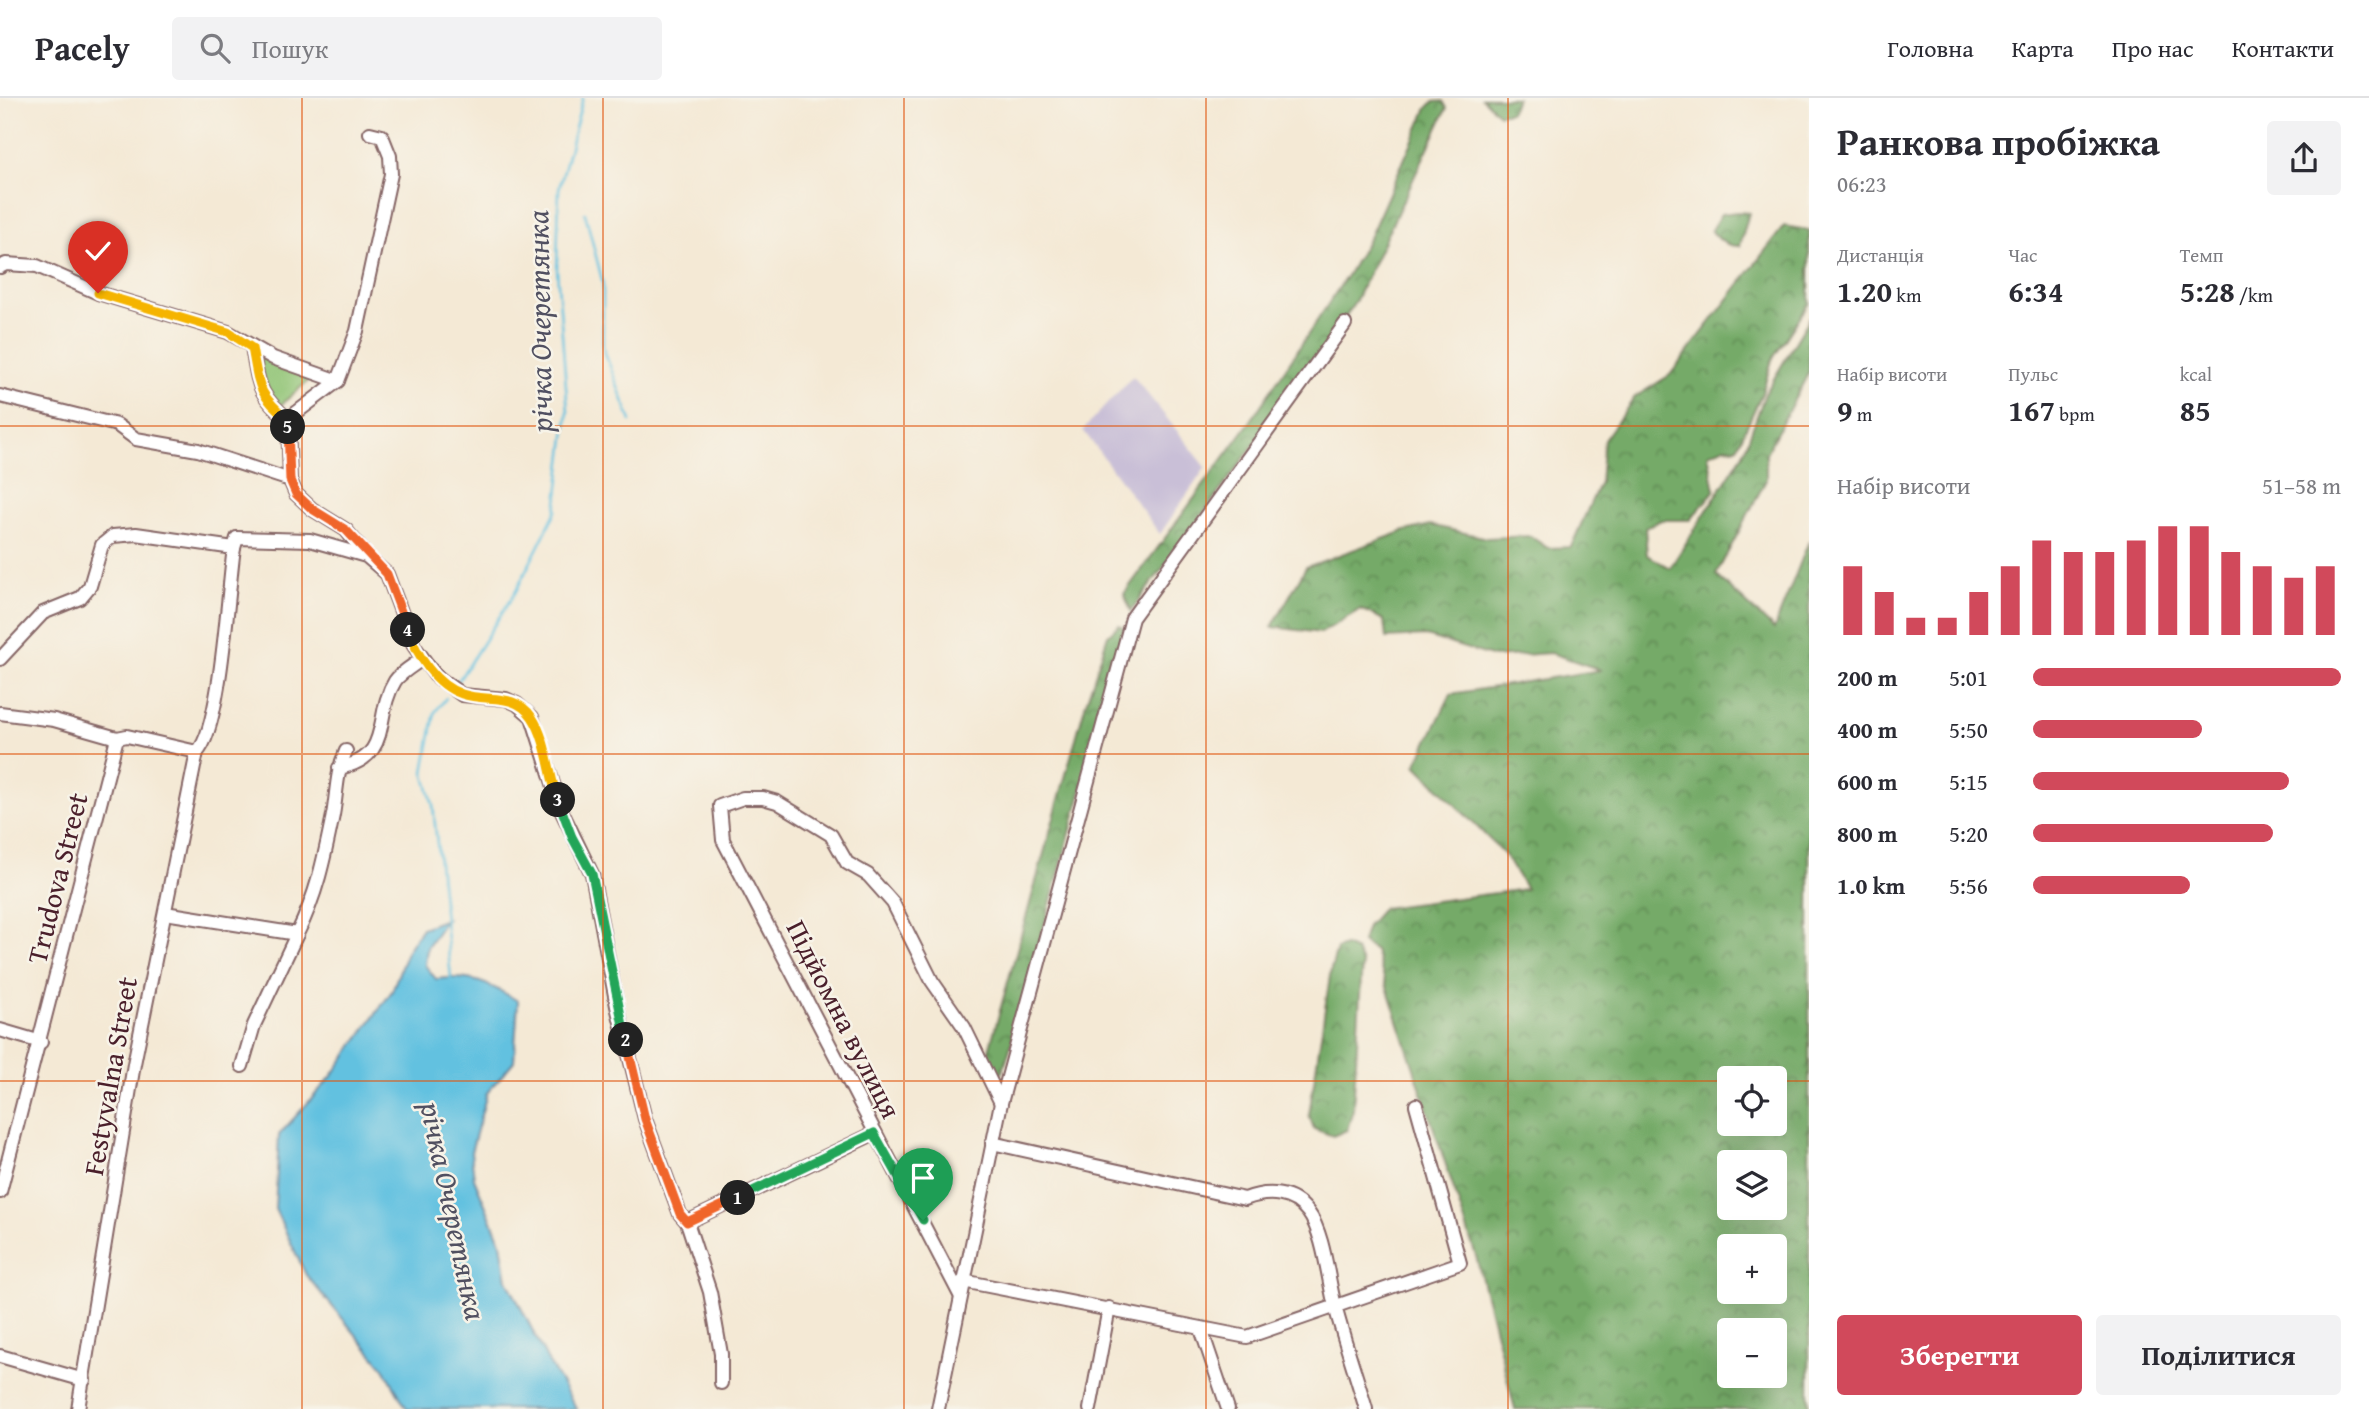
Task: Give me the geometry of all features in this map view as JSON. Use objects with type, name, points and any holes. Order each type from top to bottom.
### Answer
[{"type":"street","points":[[288,419],[338,381],[357,331],[391,174],[390,156],[382,136],[370,133]]},
{"type":"street","points":[[0,267],[6,264],[37,266],[98,293],[228,332],[272,359],[338,381]]},
{"type":"street","points":[[937,1409],[1000,1103],[1132,618],[1345,324]]},
{"type":"street","points":[[252,348],[259,385],[268,404],[288,419]]},
{"type":"street","points":[[0,396],[106,421],[117,425],[136,439],[198,450],[290,480]]},
{"type":"street","points":[[288,419],[290,480],[296,494],[312,509],[346,530],[366,556],[387,574],[414,646],[422,659],[447,687],[462,695],[506,699],[517,704],[532,717],[562,812],[592,874],[617,1006],[645,1119],[680,1214],[687,1222],[710,1292],[721,1353],[721,1383]]},
{"type":"street","points":[[0,659],[43,613],[80,598],[90,586],[102,545],[113,536],[136,534],[234,548],[237,538],[310,540],[366,556]]},
{"type":"street","name":"Festyvalna Street","points":[[78,1409],[134,1064],[197,752],[204,746],[215,704],[234,548]]},
{"type":"street","points":[[339,768],[354,765],[373,750],[395,680],[422,659]]},
{"type":"street","points":[[0,713],[54,720],[117,738],[127,736],[197,752]]},
{"type":"street","name":"Trudova Street","points":[[0,1192],[41,1042],[117,738]]},
{"type":"street","points":[[242,1066],[254,1025],[314,900],[333,813],[339,768],[345,751]]},
{"type":"street","name":"Підйомна вулиця","points":[[960,1295],[723,840],[720,806],[743,798],[777,802],[831,835],[847,863],[868,875],[893,903],[932,981],[964,1027],[1000,1103]]},
{"type":"street","points":[[165,913],[297,934]]},
{"type":"street","points":[[0,1030],[41,1042]]},
{"type":"street","points":[[962,1281],[1247,1337],[1460,1263],[1416,1105]]},
{"type":"street","points":[[687,1222],[874,1133]]},
{"type":"street","points":[[992,1143],[1245,1199],[1259,1194],[1280,1194],[1295,1200],[1315,1223],[1335,1306],[1366,1409]]},
{"type":"street","points":[[1090,1409],[1109,1308]]},
{"type":"street","points":[[1201,1329],[1228,1409]]},
{"type":"street","points":[[0,1356],[84,1380]]},
{"type":"shaded area","points":[[1133,376],[1206,467],[1160,534],[1083,430]]},
{"type":"green space","points":[[1482,98],[1517,98],[1510,112],[1499,114]]},
{"type":"green space","points":[[1443,101],[1447,108],[1355,302],[1328,345],[1131,611],[1124,594],[1250,422],[1348,274],[1370,236],[1427,108],[1433,102]]},
{"type":"green space","points":[[1749,213],[1740,246],[1723,242],[1711,230],[1721,214]]},
{"type":"green space","points":[[1784,226],[1809,230],[1809,303],[1772,360],[1762,393],[1737,448],[1725,447],[1708,454],[1715,490],[1690,520],[1661,520],[1645,528],[1647,555],[1670,568],[1743,454],[1765,394],[1809,319],[1809,372],[1766,453],[1766,480],[1716,575],[1774,629],[1809,541],[1809,1409],[1515,1409],[1476,1256],[1375,951],[1362,942],[1367,926],[1383,908],[1526,889],[1505,855],[1416,765],[1451,694],[1601,670],[1551,653],[1494,657],[1426,636],[1386,638],[1384,620],[1361,609],[1321,633],[1272,627],[1306,567],[1402,532],[1430,525],[1487,538],[1530,536],[1548,548],[1571,547],[1600,482],[1604,440],[1635,397],[1670,375]]},
{"type":"green space","points":[[252,348],[316,374],[276,409]]},
{"type":"green space","points":[[1119,625],[1123,627],[1124,639],[1009,1052],[1002,1073],[994,1078],[986,1069],[987,1057],[1085,706],[1108,635]]},
{"type":"green space","points":[[1345,946],[1356,951],[1362,963],[1353,1110],[1347,1130],[1333,1136],[1314,1129],[1309,1115],[1331,969],[1337,949]]},
{"type":"water","points":[[446,919],[427,948],[425,965],[436,979],[470,979],[498,989],[518,1001],[514,1061],[487,1093],[471,1152],[474,1178],[501,1243],[507,1280],[549,1363],[577,1409],[407,1409],[384,1368],[306,1275],[275,1209],[279,1135],[331,1077],[392,991],[408,949],[422,928]]},
{"type":"waterway","name":"річка Очеретянка","points":[[455,686],[516,591],[556,511],[568,412],[557,270],[559,189],[583,98]]},
{"type":"waterway","points":[[585,213],[603,284],[603,348],[631,421]]},
{"type":"waterway","name":"річка Очеретянка","points":[[446,698],[435,712],[424,772],[433,805],[451,978]]},
{"type":"route","points":[[98,293],[228,332],[252,348],[259,385],[268,404],[288,419],[290,480],[296,494],[312,509],[346,530],[366,556],[387,574],[414,646],[447,687],[462,695],[506,699],[517,704],[532,717],[562,812],[577,849],[592,874],[617,1006],[645,1119],[680,1214],[687,1222],[874,1133],[923,1220]]}]
